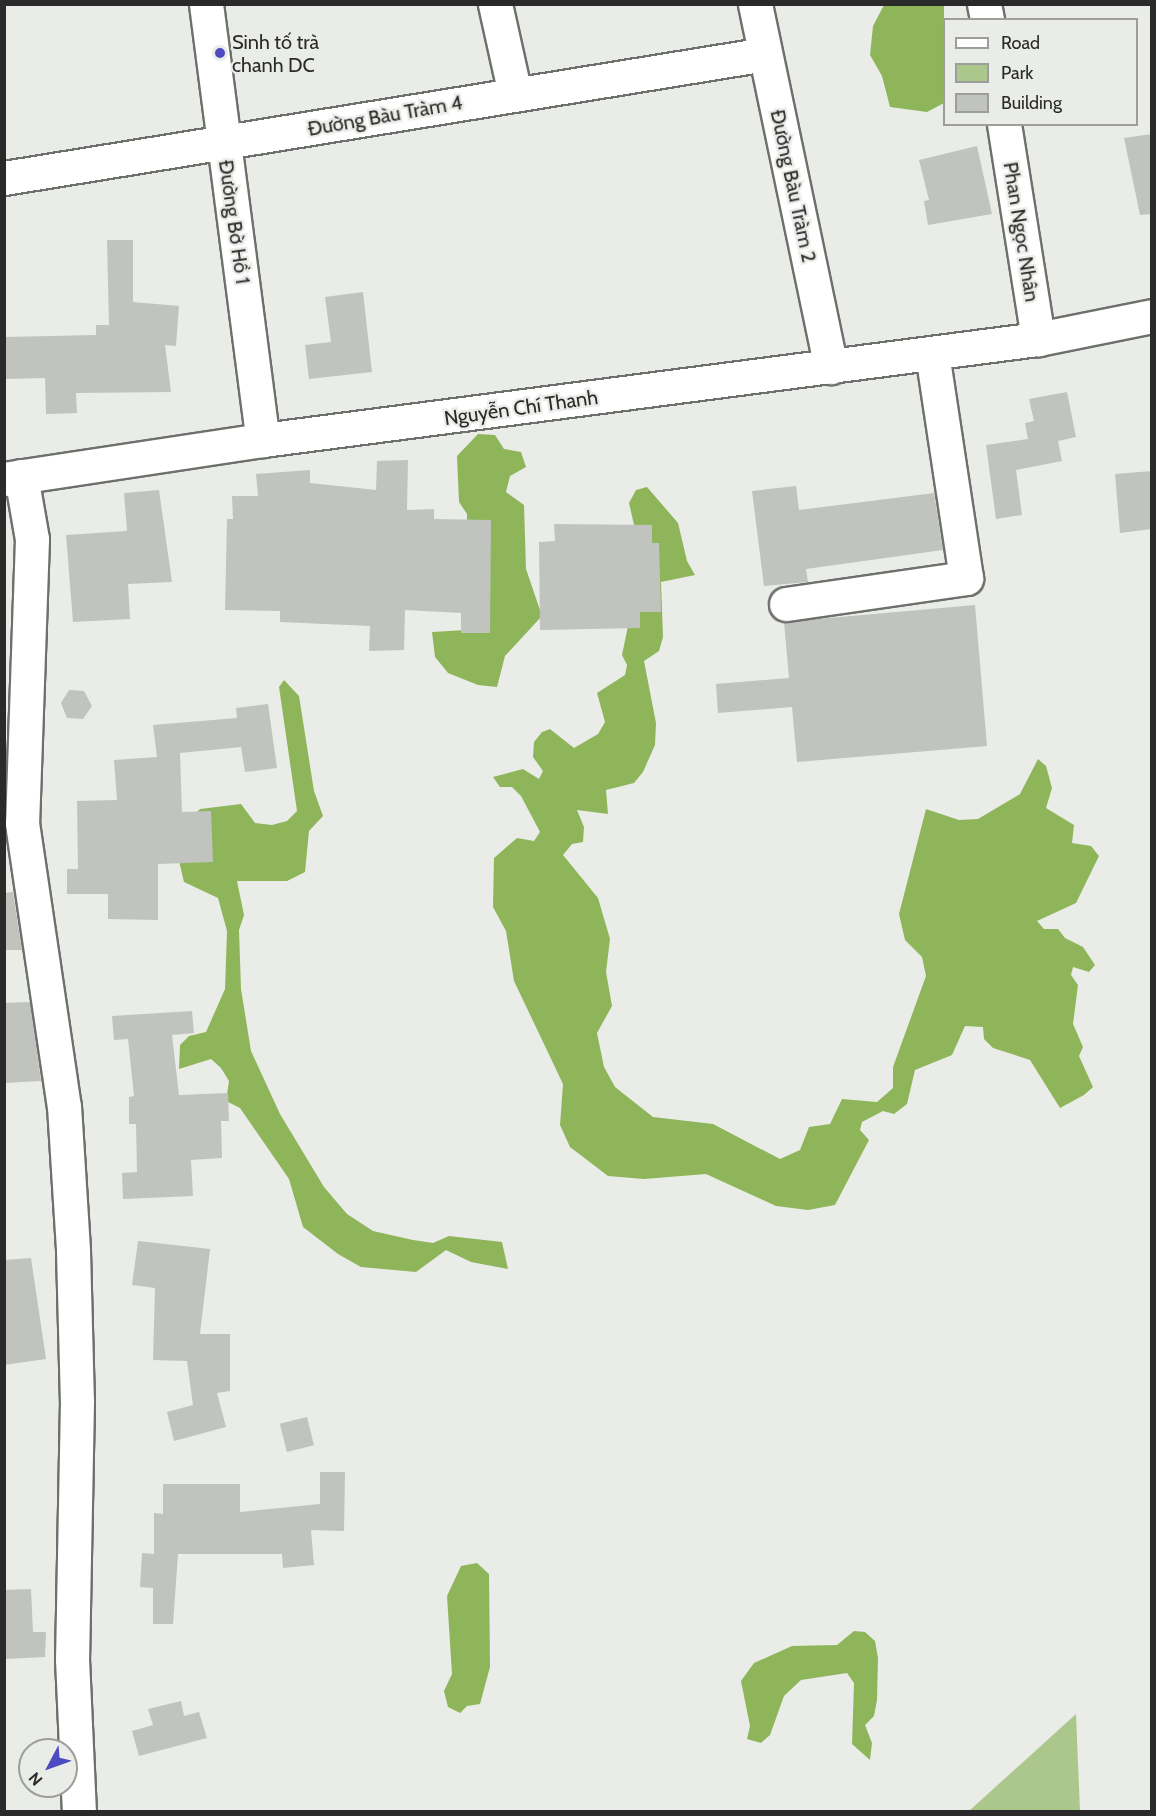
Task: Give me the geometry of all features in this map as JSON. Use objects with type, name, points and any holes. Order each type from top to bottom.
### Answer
[{"type":"street","name":"Đường Bờ Hồ 1","points":[[206,4],[263,440]]},
{"type":"street","points":[[495,4],[515,94]]},
{"type":"street","name":"Đường Bàu Tràm 2","points":[[755,4],[831,367]]},
{"type":"street","name":"Đường Bàu Tràm 4","points":[[4,178],[765,54]]},
{"type":"street","name":"Phan Ngọc Nhân","points":[[1004,126],[1038,339]]},
{"type":"street","name":"Nguyễn Chí Thanh","points":[[13,477],[263,440],[932,354],[1038,339],[1152,316]]},
{"type":"street","points":[[786,604],[966,578],[932,354]]},
{"type":"street","points":[[13,477],[32,539],[22,824],[64,1106],[73,1251],[76,1401],[72,1659],[79,1812]]},
{"type":"green space","points":[[884,5],[944,5],[943,104],[927,112],[890,107],[882,76],[870,55],[873,26]]},
{"type":"green space","points":[[478,434],[495,435],[504,449],[521,452],[526,467],[510,476],[506,492],[524,505],[526,569],[542,616],[505,656],[497,687],[478,685],[448,673],[435,657],[432,632],[466,630],[467,514],[459,502],[457,456]]},
{"type":"green space","points":[[647,487],[678,523],[687,561],[695,575],[661,582],[663,637],[659,651],[644,661],[656,723],[655,745],[643,772],[634,783],[606,790],[608,814],[577,810],[584,827],[583,842],[572,844],[563,855],[598,898],[610,939],[606,972],[612,1006],[597,1033],[604,1067],[615,1087],[653,1117],[713,1124],[780,1159],[800,1150],[809,1127],[830,1124],[842,1099],[877,1102],[893,1088],[893,1067],[926,976],[922,957],[905,940],[899,914],[926,809],[959,820],[978,819],[1020,794],[1038,759],[1046,766],[1052,788],[1046,808],[1074,825],[1072,843],[1091,846],[1099,856],[1076,903],[1037,921],[1044,929],[1058,929],[1065,938],[1083,947],[1095,965],[1089,972],[1073,967],[1071,975],[1078,985],[1073,1024],[1083,1047],[1079,1056],[1093,1087],[1084,1095],[1060,1108],[1030,1060],[993,1048],[984,1039],[983,1027],[965,1026],[952,1055],[915,1070],[907,1104],[894,1114],[883,1111],[862,1122],[860,1130],[869,1140],[835,1205],[808,1210],[776,1206],[706,1174],[644,1179],[608,1176],[570,1147],[560,1125],[563,1084],[514,981],[506,931],[493,907],[494,858],[517,838],[534,841],[540,832],[521,796],[512,787],[500,787],[493,777],[523,769],[539,779],[543,771],[533,757],[534,742],[542,732],[550,729],[574,748],[598,734],[605,722],[597,693],[625,675],[627,665],[622,655],[629,621],[634,525],[629,503],[636,490]]},
{"type":"green space","points":[[284,680],[299,696],[314,791],[323,816],[309,831],[305,872],[287,881],[237,881],[244,915],[239,930],[241,989],[251,1051],[280,1114],[324,1187],[347,1214],[373,1231],[413,1240],[433,1243],[449,1236],[502,1242],[508,1269],[471,1262],[446,1250],[416,1272],[361,1267],[338,1254],[303,1227],[289,1179],[240,1108],[226,1101],[229,1081],[221,1068],[211,1059],[179,1069],[180,1045],[189,1036],[206,1032],[225,989],[227,931],[218,898],[184,882],[179,861],[193,816],[200,809],[241,804],[255,823],[272,825],[287,821],[297,811],[279,687]]},
{"type":"green space","points":[[477,1563],[489,1574],[490,1667],[480,1704],[467,1706],[460,1713],[448,1707],[444,1691],[452,1674],[447,1596],[461,1566]]},
{"type":"green space","points":[[854,1631],[865,1632],[875,1641],[878,1658],[877,1700],[874,1716],[865,1725],[872,1743],[870,1760],[852,1744],[854,1683],[847,1673],[801,1680],[784,1696],[770,1735],[761,1743],[747,1739],[750,1726],[741,1681],[754,1663],[792,1646],[837,1645]]},
{"type":"green space","points":[[1076,1714],[1080,1811],[969,1811]]},
{"type":"building","points":[[1152,134],[1152,214],[1140,215],[1124,138]]},
{"type":"building","points":[[977,146],[992,214],[928,225],[924,201],[929,200],[919,160]]},
{"type":"building","points":[[107,240],[133,240],[133,302],[179,306],[176,346],[165,345],[171,392],[76,393],[77,413],[46,414],[45,378],[4,379],[4,337],[96,335],[96,325],[109,325]]},
{"type":"building","points":[[363,292],[372,372],[309,379],[305,345],[331,342],[325,297]]},
{"type":"building","points":[[1067,392],[1076,437],[1058,441],[1062,461],[1016,470],[1022,515],[996,519],[986,445],[1028,439],[1025,423],[1034,421],[1029,399]]},
{"type":"building","points":[[408,460],[407,510],[434,509],[434,519],[491,520],[490,633],[461,633],[461,613],[405,610],[404,650],[369,651],[370,626],[280,622],[280,611],[225,610],[227,519],[233,519],[232,496],[258,496],[256,474],[310,470],[310,483],[376,490],[377,461]]},
{"type":"building","points":[[1152,471],[1152,529],[1120,533],[1115,474]]},
{"type":"building","points":[[796,486],[799,510],[934,493],[943,550],[806,569],[808,582],[764,586],[752,491]]},
{"type":"building","points":[[159,490],[172,582],[128,584],[130,619],[73,622],[66,535],[127,531],[124,493]]},
{"type":"building","points":[[554,524],[652,525],[652,543],[659,543],[661,612],[640,612],[640,628],[540,630],[539,542],[555,541]]},
{"type":"building","points":[[975,605],[987,746],[797,762],[792,707],[718,713],[716,684],[789,678],[784,622]]},
{"type":"building","points":[[69,690],[84,691],[92,706],[83,719],[67,718],[61,703]]},
{"type":"building","points":[[268,704],[277,768],[245,772],[241,747],[180,753],[182,812],[211,811],[213,862],[158,864],[158,920],[108,919],[108,894],[67,894],[67,869],[78,869],[77,801],[117,800],[114,760],[157,757],[153,725],[237,718],[236,708]]},
{"type":"building","points":[[13,892],[22,950],[4,950],[4,893]]},
{"type":"building","points":[[30,1002],[41,1081],[4,1083],[4,1003]]},
{"type":"building","points":[[192,1011],[194,1033],[172,1035],[179,1095],[228,1093],[229,1121],[221,1121],[222,1158],[191,1160],[193,1196],[123,1199],[122,1173],[137,1172],[136,1124],[129,1124],[129,1097],[134,1096],[128,1039],[114,1040],[112,1016]]},
{"type":"building","points":[[138,1241],[210,1249],[200,1334],[230,1334],[230,1391],[217,1393],[226,1427],[174,1441],[167,1412],[193,1405],[187,1361],[153,1360],[155,1288],[132,1285]]},
{"type":"building","points":[[31,1258],[46,1359],[4,1365],[4,1260]]},
{"type":"building","points":[[307,1417],[314,1445],[287,1452],[280,1424]]},
{"type":"building","points":[[320,1472],[345,1472],[344,1531],[311,1530],[314,1565],[283,1568],[282,1554],[178,1554],[173,1624],[153,1624],[153,1588],[140,1587],[142,1553],[154,1554],[154,1513],[163,1514],[163,1484],[240,1484],[240,1512],[320,1504]]},
{"type":"building","points":[[31,1589],[33,1632],[46,1632],[45,1657],[4,1659],[4,1590]]},
{"type":"building","points":[[181,1701],[184,1716],[199,1712],[207,1738],[139,1756],[132,1731],[153,1725],[148,1709]]},
{"type":"place","name":"Sinh tố trà chanh DC","points":[[220,53]]}]
